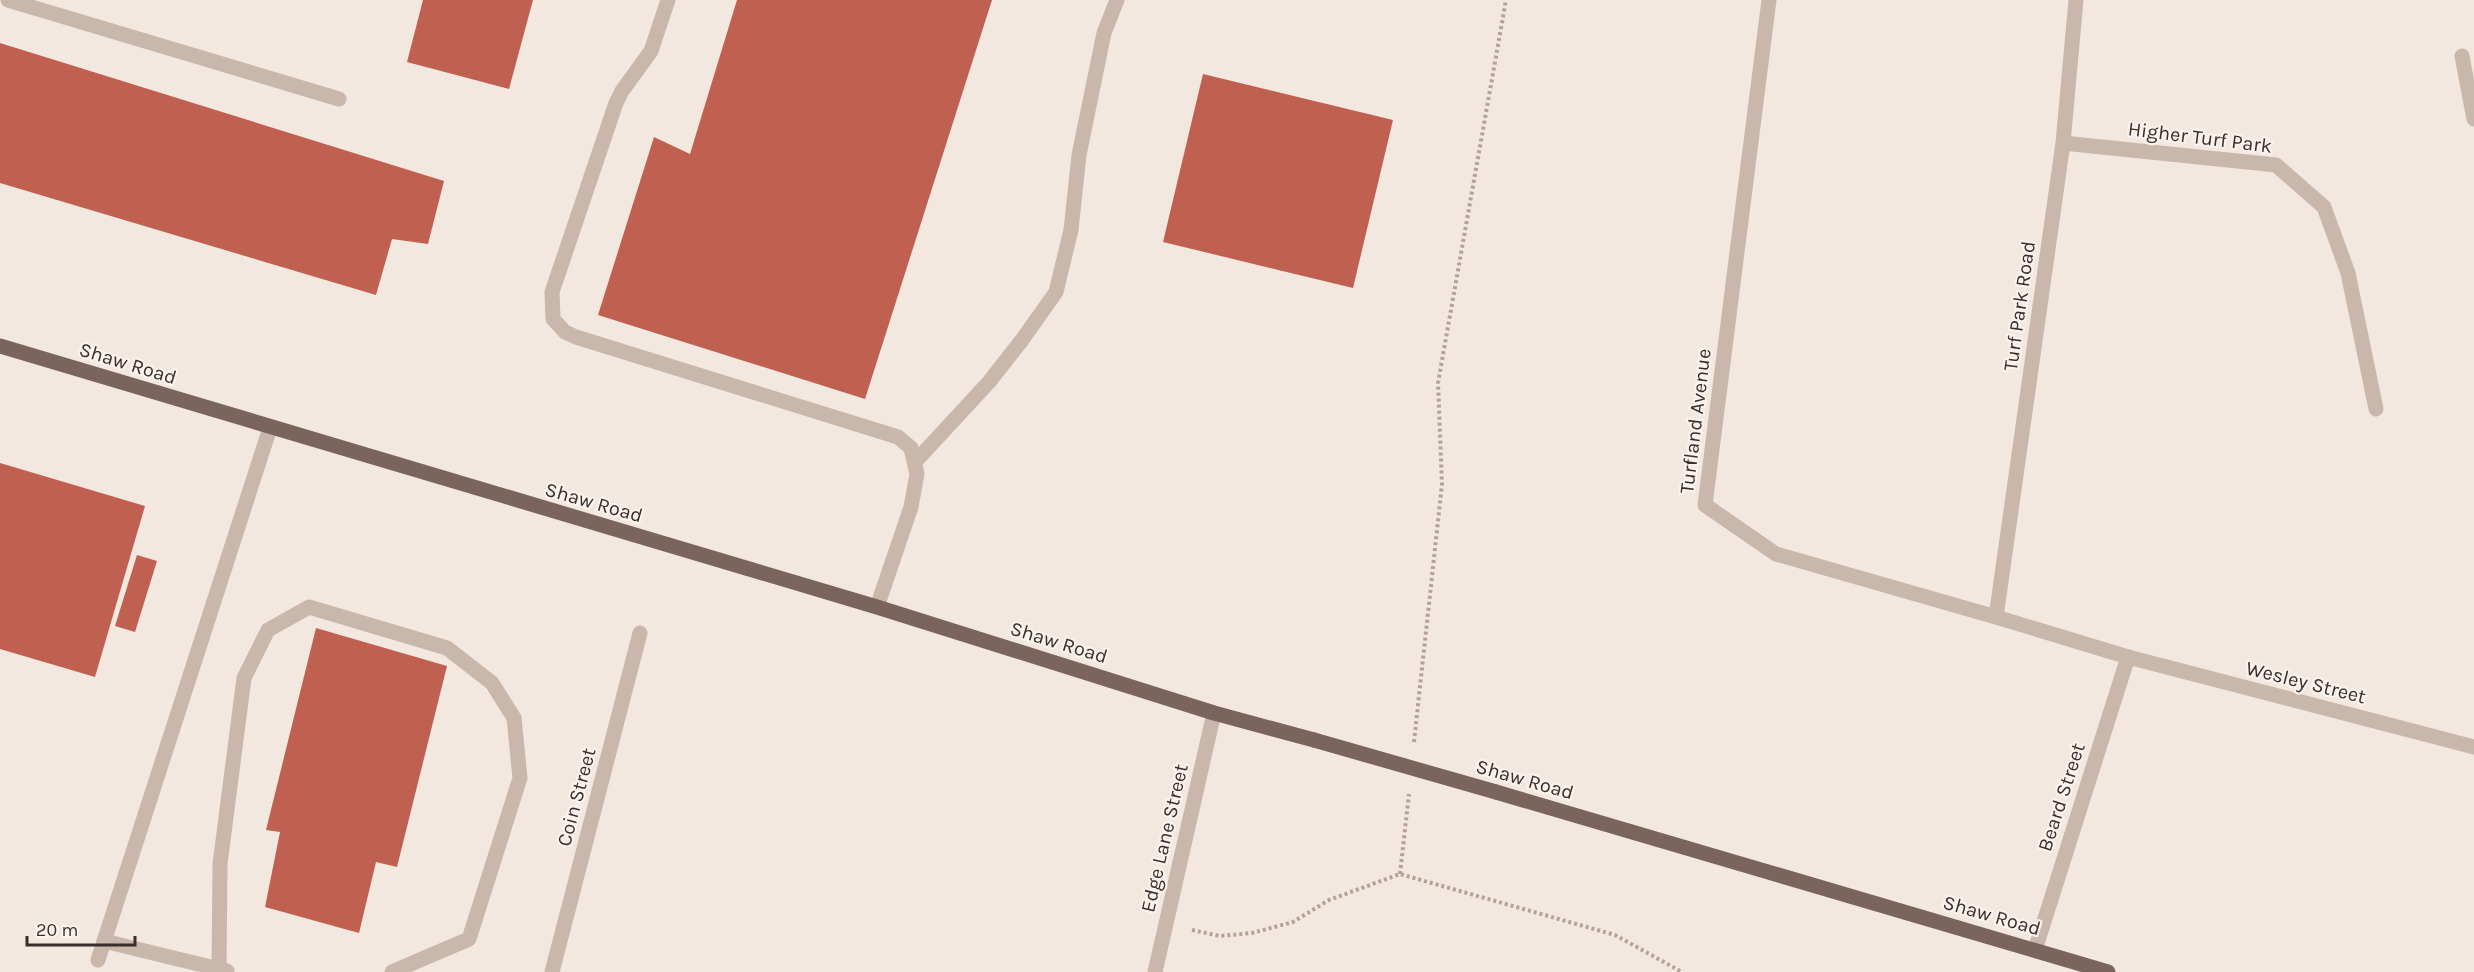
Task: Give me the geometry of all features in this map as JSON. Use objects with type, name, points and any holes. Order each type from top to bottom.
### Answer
[{"type":"main road","name":"Shaw Road","points":[[0,346],[878,608],[1214,713],[1496,792],[2108,972]]},
{"type":"street","points":[[8,0],[339,99]]},
{"type":"street","points":[[668,0],[651,51],[616,103],[552,292],[553,319],[565,332],[576,337],[898,437],[911,448],[917,474],[911,507],[878,608]]},
{"type":"street","points":[[915,462],[989,382],[1056,292],[1071,230],[1079,155],[1104,33],[1117,0]]},
{"type":"street","name":"Turfland Avenue","points":[[1769,0],[1705,505],[1776,554],[2128,657]]},
{"type":"street","name":"Turf Park Road","points":[[1996,617],[2063,143],[2076,0]]},
{"type":"street","points":[[2462,56],[2474,119]]},
{"type":"street","name":"Higher Turf Park","points":[[2063,143],[2276,165],[2324,207],[2348,273],[2376,409]]},
{"type":"street","points":[[98,960],[270,428]]},
{"type":"street","points":[[104,941],[224,971],[220,864],[244,678],[268,630],[309,607],[447,648],[492,683],[514,718],[520,777],[469,939],[392,972]]},
{"type":"street","name":"Coin Street","points":[[552,972],[640,633]]},
{"type":"street","name":"Wesley Street","points":[[2128,657],[2474,747]]},
{"type":"street","name":"Beard Street","points":[[2035,950],[2128,657]]},
{"type":"street","name":"Edge Lane Street","points":[[1155,972],[1214,713]]},
{"type":"path","points":[[1414,744],[1442,484],[1438,383],[1506,0]]},
{"type":"path","points":[[1400,874],[1409,791]]},
{"type":"path","points":[[1166,924],[1220,936],[1252,933],[1293,922],[1329,900],[1400,874],[1615,935],[1682,972]]},
{"type":"building","points":[[423,0],[533,0],[509,89],[407,62]]},
{"type":"building","points":[[737,0],[992,0],[865,399],[598,315],[654,137],[690,154]]},
{"type":"building","points":[[0,43],[444,181],[428,244],[392,239],[376,295],[0,183]]},
{"type":"building","points":[[1203,74],[1393,120],[1353,288],[1163,242]]},
{"type":"building","points":[[0,463],[145,506],[95,677],[0,649]]},
{"type":"building","points":[[137,555],[157,561],[135,632],[115,626]]},
{"type":"building","points":[[316,628],[447,666],[397,867],[376,862],[359,933],[265,907],[280,832],[266,830]]}]
